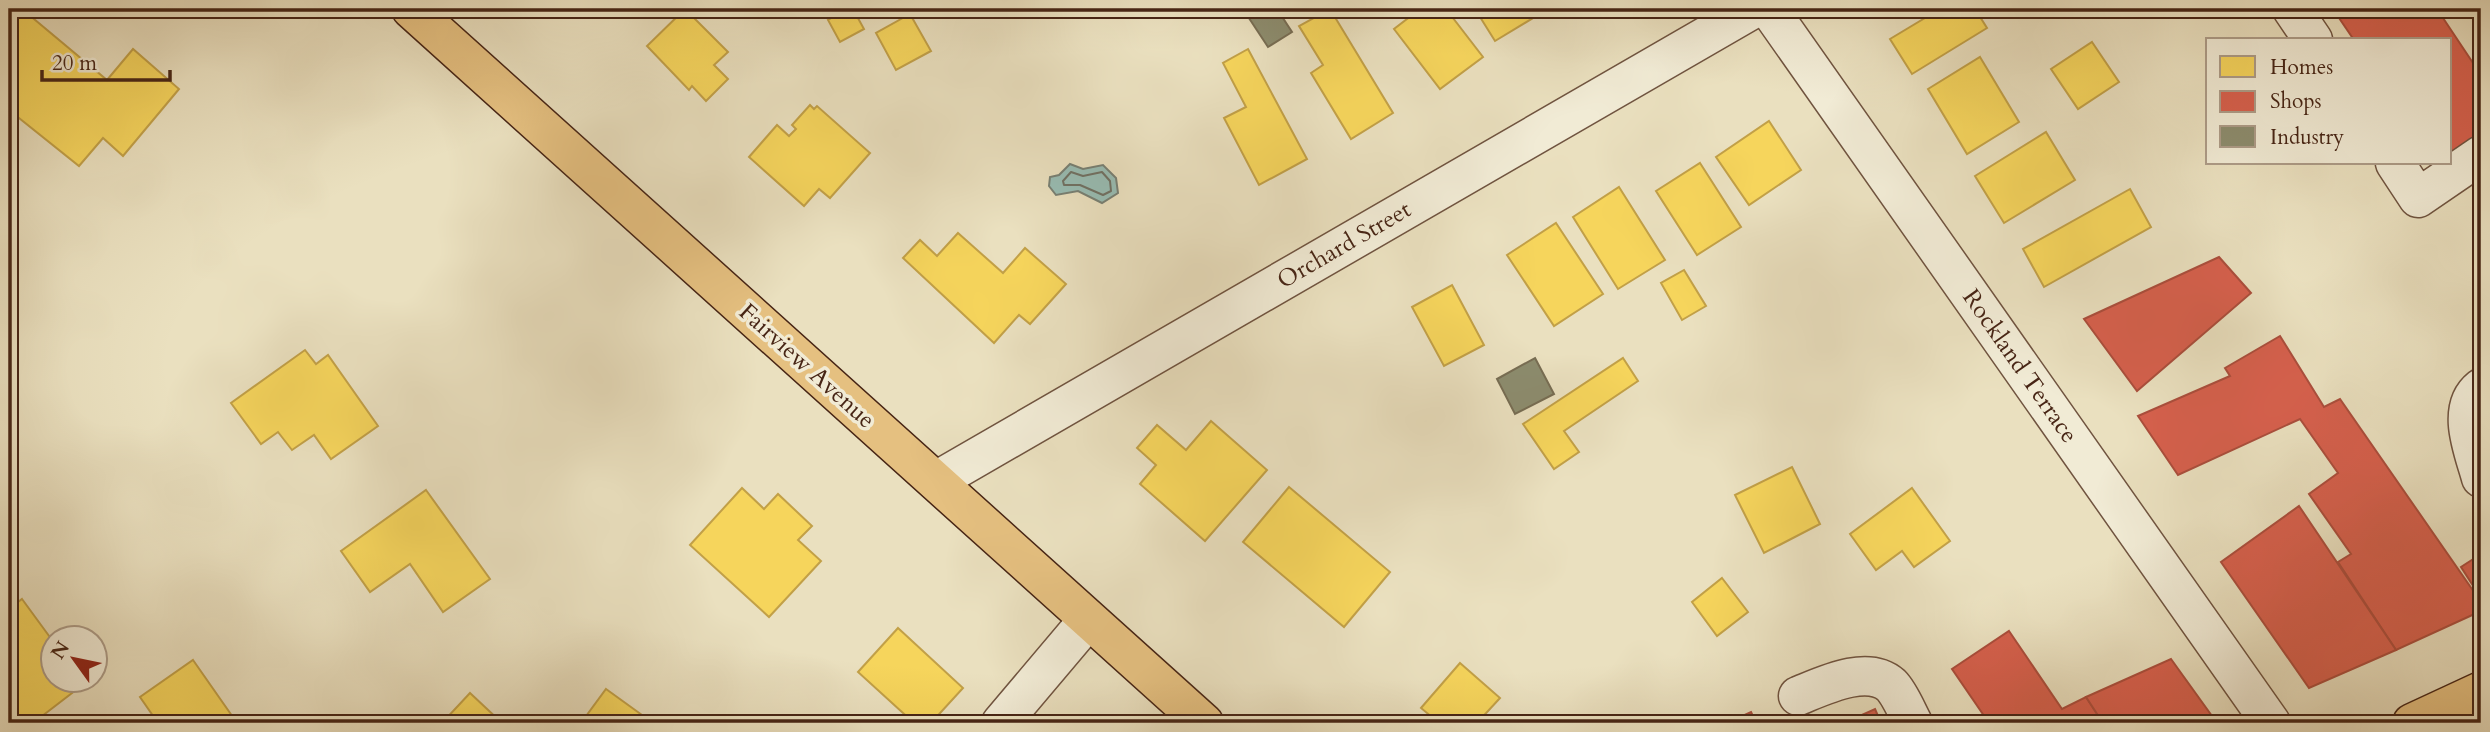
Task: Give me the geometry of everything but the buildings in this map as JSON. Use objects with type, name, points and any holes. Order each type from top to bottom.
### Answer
[{"type":"main road","name":"Fairview Avenue","points":[[411,9],[1204,723]]},
{"type":"main road","points":[[2430,719],[2481,691]]},
{"type":"street","name":"Orchard Street","points":[[936,481],[1753,9]]},
{"type":"street","name":"Rockland Terrace","points":[[1769,9],[2271,723]]},
{"type":"street","points":[[2292,9],[2312,38]]},
{"type":"street","points":[[2396,164],[2418,198],[2481,156]]},
{"type":"street","points":[[2481,388],[2473,395],[2467,419],[2481,478]]},
{"type":"street","points":[[1000,723],[1088,620]]},
{"type":"street","points":[[1798,696],[1830,684],[1868,675],[1891,685],[1913,723]]},
{"type":"water","points":[[1070,164],[1083,169],[1103,165],[1116,178],[1118,193],[1102,203],[1078,191],[1056,195],[1049,186],[1050,177],[1059,175]]}]
